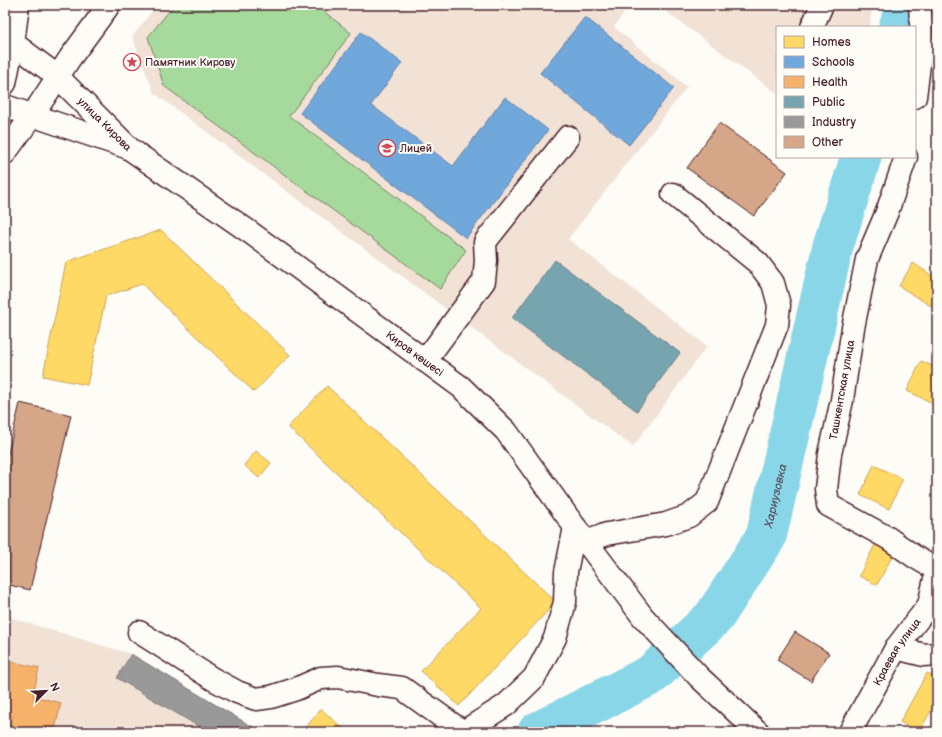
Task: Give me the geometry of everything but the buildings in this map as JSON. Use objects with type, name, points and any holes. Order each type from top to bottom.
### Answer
[{"type":"street","points":[[5,83],[9,42],[18,5]]},
{"type":"street","points":[[5,153],[32,116],[57,76],[109,5]]},
{"type":"street","points":[[812,26],[822,5]]},
{"type":"street","points":[[916,89],[922,41],[920,5]]},
{"type":"street","name":"улица Кирова","points":[[9,42],[57,76],[130,148]]},
{"type":"street","name":"улица Кирова","points":[[5,106],[130,148]]},
{"type":"street","points":[[425,361],[484,281],[486,261],[484,242],[568,137]]},
{"type":"street","name":"Киров көшесі","points":[[130,148],[251,233],[461,387],[506,432],[643,617],[699,677],[758,732]]},
{"type":"street","name":"Ташкентская улица","points":[[906,158],[887,212],[867,259],[842,400],[830,454],[826,489],[828,505],[888,538],[937,570]]},
{"type":"street","points":[[139,632],[213,680],[237,692],[256,699],[271,697],[296,689],[321,678],[338,677],[402,688],[463,732],[506,705],[534,678],[552,645],[565,602],[566,572],[581,535],[607,534],[666,524],[689,516],[707,502],[777,325],[779,305],[773,283],[758,263],[674,194]]},
{"type":"street","name":"Краевая улица","points":[[850,732],[896,648],[933,606],[937,570]]},
{"type":"street","points":[[896,648],[924,655],[937,654]]},
{"type":"shaded area","points":[[157,5],[630,5],[614,27],[687,87],[568,239],[707,346],[633,447],[154,93],[132,37]]},
{"type":"shaded area","points":[[657,5],[872,5],[870,26],[776,26],[776,92]]},
{"type":"shaded area","points":[[5,616],[131,654],[117,678],[208,732],[5,732]]},
{"type":"green space","points":[[174,5],[316,5],[351,33],[289,116],[466,250],[440,289],[164,86],[148,37]]},
{"type":"waterway","name":"Хариузовка","points":[[899,26],[906,5]]},
{"type":"waterway","name":"Хариузовка","points":[[538,732],[651,675],[714,617],[766,537],[833,246],[861,158]]},
{"type":"place","name":"Памятник Кирову","points":[[132,62]]},
{"type":"place","name":"Лицей","points":[[387,148]]}]
